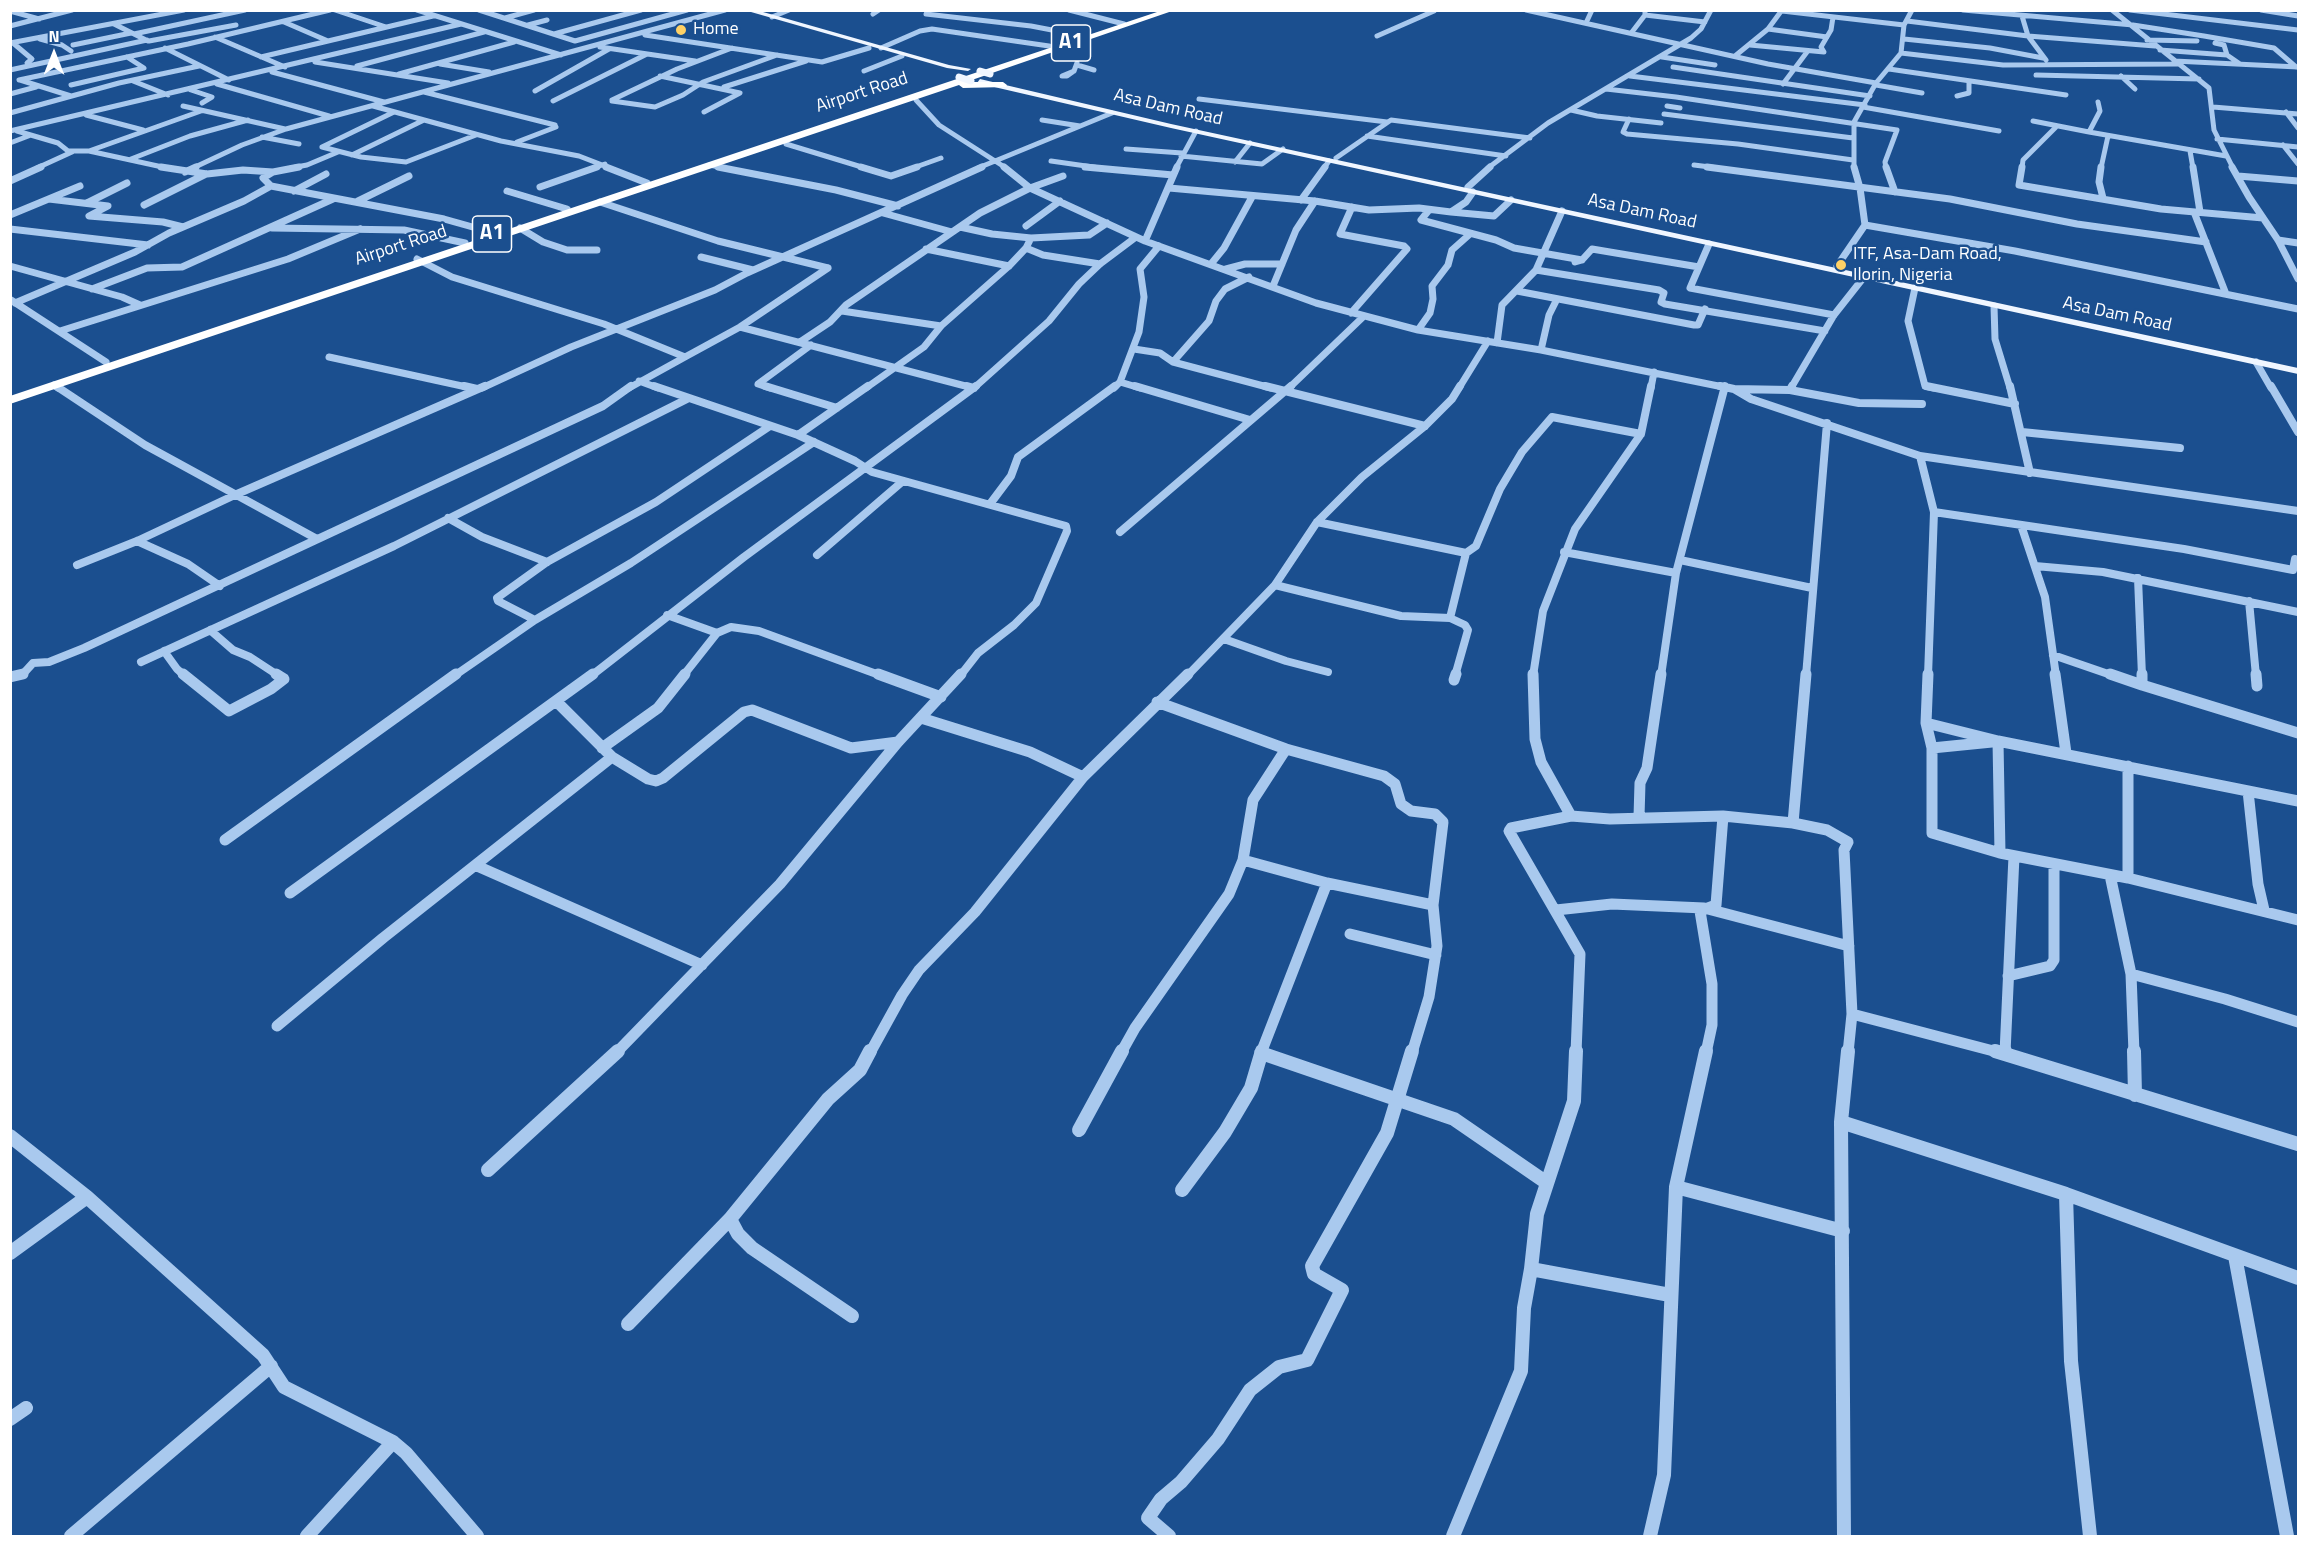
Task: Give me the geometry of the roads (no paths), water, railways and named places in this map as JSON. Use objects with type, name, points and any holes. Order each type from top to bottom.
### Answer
[{"type":"highway","name":"A1","points":[[1102,32],[1167,10]]},
{"type":"highway","name":"A1","points":[[965,75],[1172,10]]},
{"type":"highway","points":[[714,162],[731,150],[965,75],[991,73],[1008,70],[1104,36],[1102,32],[1078,35],[991,73],[965,75],[916,100],[786,144],[714,162]]},
{"type":"highway","points":[[965,75],[1005,84],[1003,75],[1008,70]]},
{"type":"highway","name":"Airport Road","points":[[10,400],[494,233],[951,85],[965,75]]},
{"type":"highway","name":"Airport Road","points":[[10,393],[600,202],[714,162]]},
{"type":"main road","points":[[736,10],[880,48],[965,75]]},
{"type":"main road","points":[[747,10],[965,75],[991,73]]},
{"type":"main road","name":"Asa Dam Road","points":[[991,73],[1005,84],[1112,112],[1250,143],[1297,151]]},
{"type":"main road","name":"Asa Dam Road","points":[[965,75],[1995,306],[2298,369]]},
{"type":"main road","name":"Asa Dam Road","points":[[1471,189],[1510,200],[1709,244],[1837,266],[2298,369]]},
{"type":"street","points":[[10,26],[72,10]]},
{"type":"street","points":[[11,42],[184,10]]},
{"type":"street","points":[[37,38],[72,48],[245,10]]},
{"type":"street","points":[[253,21],[304,10]]},
{"type":"street","points":[[335,10],[387,27]]},
{"type":"street","points":[[417,10],[562,56]]},
{"type":"street","points":[[479,10],[580,40],[687,10]]},
{"type":"street","points":[[505,18],[534,10]]},
{"type":"street","points":[[554,34],[641,10]]},
{"type":"street","points":[[185,172],[262,137],[286,129],[597,47],[725,10]]},
{"type":"street","points":[[772,17],[789,10]]},
{"type":"street","points":[[873,14],[879,10]]},
{"type":"street","points":[[1069,10],[1124,24]]},
{"type":"street","points":[[1526,10],[1550,13],[1726,53],[1747,60],[1922,93]]},
{"type":"street","points":[[1586,23],[1592,10]]},
{"type":"street","points":[[1451,212],[1462,206],[1471,189],[1506,156],[1548,123],[1662,57],[1701,29],[1712,10]]},
{"type":"street","points":[[1875,21],[1879,10]]},
{"type":"street","points":[[1837,266],[1864,225],[1860,188],[1854,173],[1854,122],[1876,84],[1901,53],[1906,23],[1912,10]]},
{"type":"street","points":[[1963,10],[2133,25],[2274,48],[2297,67]]},
{"type":"street","points":[[2029,10],[2035,17]]},
{"type":"street","points":[[2112,10],[2133,25],[2147,40],[2200,79],[2211,91],[2214,130],[2217,139],[2278,240],[2298,279]]},
{"type":"street","points":[[2130,10],[2298,30]]},
{"type":"street","points":[[2261,10],[2295,14]]},
{"type":"street","points":[[10,11],[40,20]]},
{"type":"street","points":[[19,80],[328,11]]},
{"type":"street","points":[[1377,36],[1434,11]]},
{"type":"street","points":[[1735,56],[1768,29],[1782,11],[1831,14],[1875,21],[2227,55],[2240,64]]},
{"type":"street","points":[[1632,32],[1645,13],[1705,22]]},
{"type":"street","points":[[926,14],[1031,26],[1078,35]]},
{"type":"street","points":[[1750,45],[1824,52],[1821,47],[1834,23],[1831,14]]},
{"type":"street","points":[[261,57],[433,16]]},
{"type":"street","points":[[2022,16],[2028,36],[2043,58]]},
{"type":"street","points":[[204,19],[219,26]]},
{"type":"street","points":[[528,25],[547,20]]},
{"type":"street","points":[[284,22],[328,41]]},
{"type":"street","points":[[113,24],[229,80]]},
{"type":"street","points":[[10,72],[219,26],[238,24]]},
{"type":"street","points":[[12,131],[269,72],[461,24]]},
{"type":"street","points":[[880,48],[920,31],[932,29],[1049,46]]},
{"type":"street","points":[[1768,29],[1827,37]]},
{"type":"street","points":[[354,67],[485,32]]},
{"type":"street","points":[[642,34],[822,62],[869,48]]},
{"type":"street","points":[[215,37],[285,68]]},
{"type":"street","points":[[1904,39],[1990,48],[2043,58],[2058,65]]},
{"type":"street","points":[[2147,40],[2219,44],[2224,45],[2227,55]]},
{"type":"street","points":[[2080,41],[2085,47]]},
{"type":"street","points":[[11,42],[32,59],[27,63]]},
{"type":"street","points":[[396,75],[516,42]]},
{"type":"street","points":[[597,47],[697,61]]},
{"type":"street","points":[[734,48],[660,76],[612,101],[655,107],[683,95],[698,84],[778,55]]},
{"type":"street","points":[[535,91],[610,49]]},
{"type":"street","points":[[1783,84],[1808,52]]},
{"type":"street","points":[[1707,72],[1726,53]]},
{"type":"street","points":[[1901,53],[1989,64],[2176,62],[2297,67]]},
{"type":"street","points":[[553,101],[647,54]]},
{"type":"street","points":[[864,71],[902,56]]},
{"type":"street","points":[[71,85],[144,68],[127,57]]},
{"type":"street","points":[[1662,57],[1715,65]]},
{"type":"street","points":[[721,88],[809,60]]},
{"type":"street","points":[[1740,88],[1744,78],[1741,75],[1747,60]]},
{"type":"street","points":[[310,61],[451,84]]},
{"type":"street","points":[[436,63],[494,73]]},
{"type":"street","points":[[10,113],[133,80],[199,66]]},
{"type":"street","points":[[1076,66],[1094,70]]},
{"type":"street","points":[[1673,67],[1870,96]]},
{"type":"street","points":[[1889,69],[2066,95],[2060,88]]},
{"type":"street","points":[[10,72],[19,80],[37,87],[72,96]]},
{"type":"street","points":[[269,72],[384,102]]},
{"type":"street","points":[[2036,75],[2200,79]]},
{"type":"street","points":[[660,76],[740,93],[704,112]]},
{"type":"street","points":[[1630,76],[1740,88],[1864,106],[1999,131]]},
{"type":"street","points":[[2049,76],[2055,82]]},
{"type":"street","points":[[2121,76],[2135,89]]},
{"type":"street","points":[[133,80],[168,95]]},
{"type":"street","points":[[1676,97],[1681,81]]},
{"type":"street","points":[[1957,96],[1969,93],[1969,81]]},
{"type":"street","points":[[550,82],[561,83]]},
{"type":"street","points":[[217,83],[330,117]]},
{"type":"street","points":[[571,85],[582,86]]},
{"type":"street","points":[[10,94],[37,87]]},
{"type":"street","points":[[1606,89],[1854,122],[1897,130],[1885,162],[1895,192]]},
{"type":"street","points":[[190,90],[212,97],[202,103]]},
{"type":"street","points":[[423,92],[556,127],[516,143]]},
{"type":"street","points":[[1199,99],[1388,122]]},
{"type":"street","points":[[916,100],[939,124],[997,161],[1030,188],[1145,241],[1316,303],[1418,330],[1541,350],[1729,388],[1790,390],[1859,403],[1922,404]]},
{"type":"street","points":[[2089,132],[2100,111],[2098,102]]},
{"type":"street","points":[[372,105],[476,135],[579,156],[605,164],[647,183]]},
{"type":"street","points":[[1654,137],[1668,105],[1680,108]]},
{"type":"street","points":[[183,106],[286,129]]},
{"type":"street","points":[[2213,106],[2298,114]]},
{"type":"street","points":[[1571,110],[1661,123]]},
{"type":"street","points":[[89,151],[201,111]]},
{"type":"street","points":[[395,112],[322,145],[352,155],[406,162],[476,135]]},
{"type":"street","points":[[77,565],[137,541],[237,494],[571,347],[715,290],[753,270],[1112,112]]},
{"type":"street","points":[[2286,112],[2298,128]]},
{"type":"street","points":[[83,114],[143,130]]},
{"type":"street","points":[[1664,114],[1853,138]]},
{"type":"street","points":[[1629,119],[1624,133],[1738,144],[1853,160]]},
{"type":"street","points":[[131,159],[183,138],[248,120]]},
{"type":"street","points":[[352,155],[424,120]]},
{"type":"street","points":[[1042,120],[1080,126]]},
{"type":"street","points":[[1301,200],[1333,159],[1393,120],[1530,138]]},
{"type":"street","points":[[2033,121],[2226,156]]},
{"type":"street","points":[[2056,127],[2023,160],[2019,185],[2197,212],[2263,218]]},
{"type":"street","points":[[12,131],[58,143],[64,146],[65,150],[89,151],[158,167],[207,174],[243,170],[273,172],[307,165],[338,152]]},
{"type":"street","points":[[1145,241],[1181,155],[1196,131]]},
{"type":"street","points":[[10,143],[32,135]]},
{"type":"street","points":[[1367,136],[1506,156]]},
{"type":"street","points":[[2103,198],[2098,182],[2108,136]]},
{"type":"street","points":[[262,137],[299,144]]},
{"type":"street","points":[[2217,139],[2298,147]]},
{"type":"street","points":[[1235,162],[1250,143]]},
{"type":"street","points":[[786,144],[887,176],[897,176],[941,158]]},
{"type":"street","points":[[2283,146],[2298,164]]},
{"type":"street","points":[[1126,149],[1262,164],[1282,149]]},
{"type":"street","points":[[10,181],[75,151]]},
{"type":"street","points":[[2190,151],[2197,212],[2226,294]]},
{"type":"street","points":[[1052,161],[1087,168],[1173,175]]},
{"type":"street","points":[[714,162],[898,206]]},
{"type":"street","points":[[540,187],[605,164]]},
{"type":"street","points":[[1694,165],[1950,199],[2088,226],[2206,242]]},
{"type":"street","points":[[273,172],[263,178],[271,186],[444,219],[494,233]]},
{"type":"street","points":[[144,205],[207,174]]},
{"type":"street","points":[[294,191],[326,174]]},
{"type":"street","points":[[356,202],[409,176]]},
{"type":"street","points":[[800,342],[843,311],[846,305],[980,213],[1030,188],[1063,176]]},
{"type":"street","points":[[2238,176],[2298,181]]},
{"type":"street","points":[[86,204],[127,183]]},
{"type":"street","points":[[10,215],[80,186]]},
{"type":"street","points":[[13,301],[135,252],[271,186]]},
{"type":"street","points":[[1169,188],[1315,201],[1381,211],[1429,210],[1494,216],[1510,200]]},
{"type":"street","points":[[507,191],[567,209]]},
{"type":"street","points":[[1211,264],[1224,248],[1252,197]]},
{"type":"street","points":[[92,289],[147,268],[177,269],[335,198]]},
{"type":"street","points":[[49,199],[108,206],[89,216],[164,222],[183,227]]},
{"type":"street","points":[[1026,226],[1060,201]]},
{"type":"street","points":[[1273,286],[1296,230],[1315,201]]},
{"type":"street","points":[[10,677],[24,674],[33,663],[48,662],[84,648],[220,586],[603,406],[639,381],[740,327],[829,267],[718,241],[600,202]]},
{"type":"street","points":[[1351,313],[1380,283],[1407,249],[1404,246],[1340,234],[1352,207]]},
{"type":"street","points":[[1429,210],[1422,220],[1496,240],[1514,249],[1582,260]]},
{"type":"street","points":[[628,1324],[730,1219],[828,1099],[860,1070],[902,995],[920,970],[975,912],[1083,777],[1157,702],[1224,639],[1275,585],[1317,522],[1362,477],[1425,426],[1452,399],[1492,342],[1502,305],[1536,270],[1562,211]]},
{"type":"street","points":[[883,213],[952,232]]},
{"type":"street","points":[[960,227],[992,234],[1031,238],[1089,235],[1107,223]]},
{"type":"street","points":[[1864,225],[2015,250],[2298,309]]},
{"type":"street","points":[[271,228],[413,231],[465,243]]},
{"type":"street","points":[[520,228],[543,242],[567,250],[597,249]]},
{"type":"street","points":[[10,229],[148,245]]},
{"type":"street","points":[[60,331],[288,259],[360,229]]},
{"type":"street","points":[[1418,330],[1430,313],[1433,299],[1432,286],[1448,265],[1452,250],[1470,234]]},
{"type":"street","points":[[290,893],[557,702],[667,615],[862,468],[974,388],[1049,321],[1079,284],[1100,264],[1136,237]]},
{"type":"street","points":[[798,435],[924,347],[941,326],[1009,266],[1026,248],[1031,238]]},
{"type":"street","points":[[2278,240],[2298,243]]},
{"type":"street","points":[[1709,244],[1690,288],[1834,315]]},
{"type":"street","points":[[990,504],[1011,476],[1018,457],[1106,395],[1120,382],[1134,349],[1144,297],[1140,269],[1159,246]]},
{"type":"street","points":[[1026,248],[1043,255],[1100,264]]},
{"type":"street","points":[[926,249],[1009,266]]},
{"type":"street","points":[[1570,275],[1576,262],[1582,260],[1592,249],[1700,267]]},
{"type":"street","points":[[701,257],[753,270]]},
{"type":"street","points":[[419,260],[452,277],[617,329],[685,357]]},
{"type":"street","points":[[1226,269],[1245,264],[1282,264]]},
{"type":"street","points":[[10,266],[140,305]]},
{"type":"street","points":[[1536,270],[1659,290],[1664,293],[1662,303],[1826,332]]},
{"type":"street","points":[[1173,362],[1209,321],[1216,301],[1225,289],[1249,277]]},
{"type":"street","points":[[1790,390],[1834,315],[1864,277]]},
{"type":"street","points":[[1915,288],[1908,321],[1925,386],[2015,404]]},
{"type":"street","points":[[1517,291],[1694,325],[1698,325],[1705,309]]},
{"type":"street","points":[[1541,350],[1549,315],[1557,299]]},
{"type":"street","points":[[13,301],[106,362]]},
{"type":"street","points":[[1995,306],[1995,339],[2015,404],[2030,473]]},
{"type":"street","points":[[843,311],[941,326]]},
{"type":"street","points":[[1120,532],[1286,391],[1364,316]]},
{"type":"street","points":[[740,327],[974,388]]},
{"type":"street","points":[[811,345],[758,384],[837,408]]},
{"type":"street","points":[[1134,349],[1160,353],[1173,362],[1425,426]]},
{"type":"street","points":[[329,357],[478,389]]},
{"type":"street","points":[[2256,362],[2298,432]]},
{"type":"street","points":[[1571,816],[1541,762],[1535,739],[1533,673],[1542,611],[1575,529],[1641,434],[1654,372]]},
{"type":"street","points":[[488,1170],[634,1037],[780,884],[898,742],[941,697],[978,652],[1014,625],[1036,603],[1066,531],[1066,526],[1063,524],[862,468],[855,461],[798,435],[639,381]]},
{"type":"street","points":[[1120,382],[1250,420]]},
{"type":"street","points":[[54,385],[145,446],[317,539]]},
{"type":"street","points":[[1729,388],[1751,399],[1920,456],[2298,511]]},
{"type":"street","points":[[1639,817],[1640,783],[1647,768],[1676,573],[1729,388]]},
{"type":"street","points":[[141,662],[394,546],[687,399]]},
{"type":"street","points":[[1450,618],[1466,553],[1476,546],[1500,489],[1522,452],[1552,417],[1641,434]]},
{"type":"street","points":[[1793,823],[1827,423]]},
{"type":"street","points":[[535,620],[498,601],[497,598],[548,562],[656,502],[771,426]]},
{"type":"street","points":[[2022,432],[2180,448]]},
{"type":"street","points":[[225,840],[483,654],[631,563],[814,442]]},
{"type":"street","points":[[1920,456],[1934,512],[1926,723],[1932,748],[1932,833],[2000,853],[2128,878],[2298,920]]},
{"type":"street","points":[[817,555],[903,481]]},
{"type":"street","points":[[1934,512],[2172,547],[2293,570],[2295,560],[2298,560]]},
{"type":"street","points":[[448,518],[482,537],[548,562]]},
{"type":"street","points":[[1317,522],[1466,553]]},
{"type":"street","points":[[2021,525],[2044,597],[2066,753]]},
{"type":"street","points":[[137,541],[188,564],[220,586]]},
{"type":"street","points":[[1564,552],[1676,573]]},
{"type":"street","points":[[1680,560],[1812,588]]},
{"type":"street","points":[[2035,566],[2103,572],[2138,578],[2298,612]]},
{"type":"street","points":[[2138,578],[2142,686]]},
{"type":"street","points":[[1275,585],[1401,616],[1450,618],[1465,625],[1468,630],[1454,680]]},
{"type":"street","points":[[2249,601],[2257,686]]},
{"type":"street","points":[[667,615],[717,633]]},
{"type":"street","points":[[602,748],[658,708],[717,633],[731,627],[759,631],[941,697]]},
{"type":"street","points":[[164,651],[177,669],[229,711],[271,689],[284,679],[250,657],[233,650],[210,630]]},
{"type":"street","points":[[1224,639],[1286,661],[1328,672]]},
{"type":"street","points":[[2053,655],[2142,686],[2298,733]]},
{"type":"street","points":[[557,702],[612,757],[648,779],[656,781],[663,778],[744,712],[752,710],[851,748],[898,742]]},
{"type":"street","points":[[1157,702],[1286,749],[1383,776],[1395,783],[1401,804],[1411,811],[1435,813],[1441,817],[1443,822],[1433,905],[1436,955],[1429,997],[1387,1133],[1312,1266],[1314,1274],[1342,1290],[1307,1360],[1279,1367],[1250,1390],[1218,1438],[1180,1482],[1161,1499],[1148,1518],[1169,1536]]},
{"type":"street","points":[[921,718],[1030,752],[1083,777]]},
{"type":"street","points":[[1926,723],[1998,741],[2298,801]]},
{"type":"street","points":[[1932,748],[1998,741]]},
{"type":"street","points":[[1998,741],[2000,853]]},
{"type":"street","points":[[1079,1130],[1135,1028],[1229,894],[1243,860],[1253,800],[1286,749]]},
{"type":"street","points":[[278,1026],[383,938],[477,866],[612,757]]},
{"type":"street","points":[[2128,766],[2128,878]]},
{"type":"street","points":[[2248,791],[2258,884],[2264,910]]},
{"type":"street","points":[[1453,1536],[1521,1371],[1524,1308],[1538,1214],[1574,1101],[1580,954],[1557,910],[1509,831],[1511,828],[1571,816],[1584,818],[1723,816],[1793,823],[1827,830],[1848,842],[1844,850],[1852,1014],[1841,1122],[1844,1231],[1844,1536]]},
{"type":"street","points":[[1650,1536],[1664,1475],[1676,1187],[1712,1025],[1712,984],[1700,911],[1716,905],[1723,816]]},
{"type":"street","points":[[2005,1054],[2014,855]]},
{"type":"street","points":[[1243,860],[1327,883],[1433,905]]},
{"type":"street","points":[[2008,976],[2050,966],[2054,960],[2054,864]]},
{"type":"street","points":[[477,866],[702,965]]},
{"type":"street","points":[[2110,875],[2131,974],[2135,1095]]},
{"type":"street","points":[[1182,1190],[1225,1132],[1251,1088],[1261,1053],[1327,883]]},
{"type":"street","points":[[1557,910],[1612,904],[1704,908],[1849,946]]},
{"type":"street","points":[[1350,934],[1436,955]]},
{"type":"street","points":[[2131,974],[2298,1022]]},
{"type":"street","points":[[1852,1014],[2005,1054],[2298,1144]]},
{"type":"street","points":[[1261,1053],[1454,1119],[1482,1137],[1506,1157],[1547,1183]]},
{"type":"street","points":[[1841,1122],[2066,1194],[2298,1278]]},
{"type":"street","points":[[10,1136],[87,1197],[263,1355],[284,1387],[393,1442],[406,1453],[477,1536]]},
{"type":"street","points":[[1676,1187],[1844,1231]]},
{"type":"street","points":[[2066,1194],[2071,1361],[2090,1536]]},
{"type":"street","points":[[10,1252],[87,1197]]},
{"type":"street","points":[[730,1219],[738,1234],[752,1248],[852,1316]]},
{"type":"street","points":[[2235,1256],[2287,1536]]},
{"type":"street","points":[[1531,1269],[1670,1295]]},
{"type":"street","points":[[71,1536],[271,1366]]},
{"type":"street","points":[[10,1419],[26,1408]]},
{"type":"street","points":[[307,1536],[393,1442]]},
{"type":"place","name":"Home","points":[[681,30]]},
{"type":"place","name":"ITF, Asa-Dam Road, Ilorin, Nigeria","points":[[1841,265]]}]
